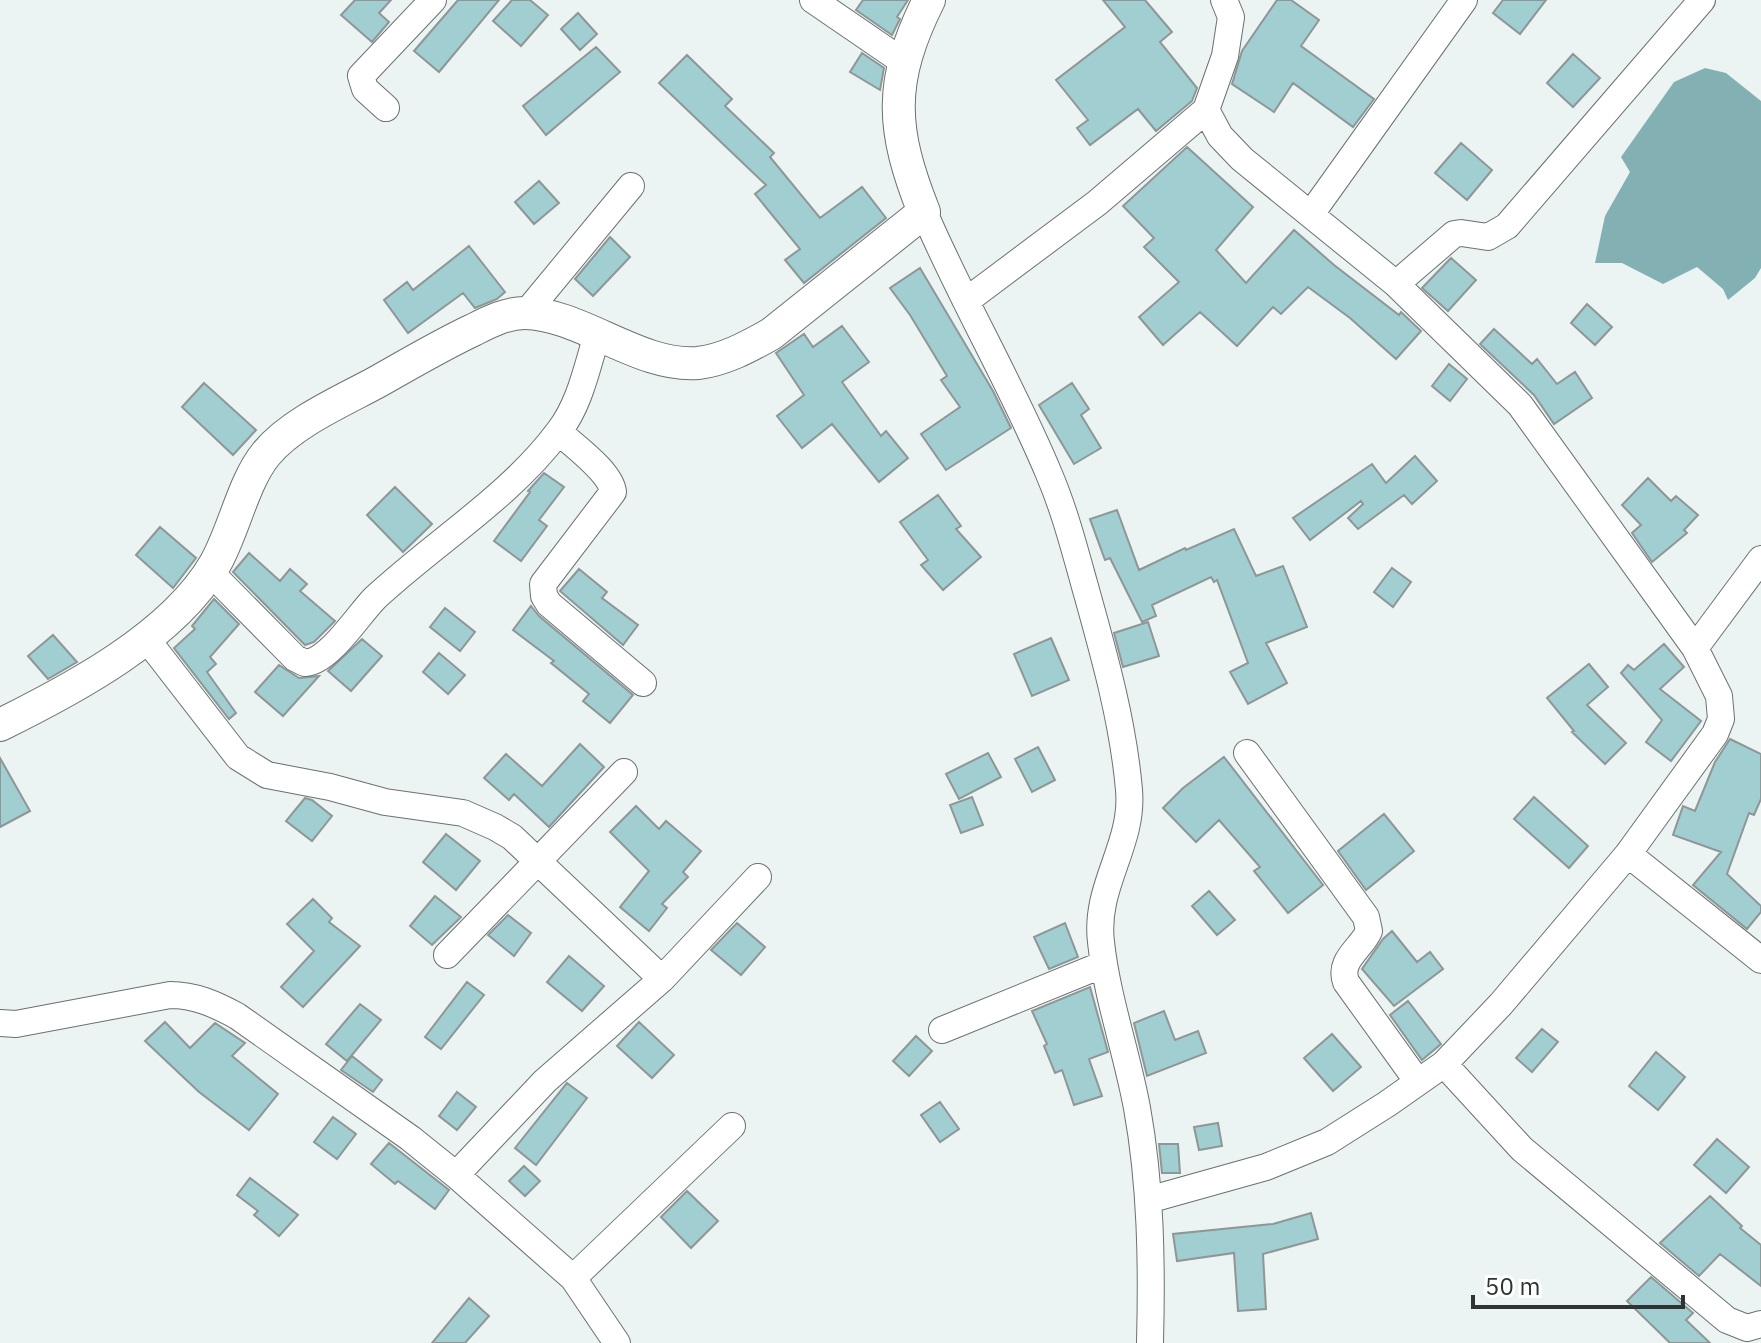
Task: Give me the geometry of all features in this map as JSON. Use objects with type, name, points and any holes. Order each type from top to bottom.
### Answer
[{"type":"street","points":[[386,108],[365,89],[361,76],[433,0]]},
{"type":"street","points":[[813,0],[905,63]]},
{"type":"street","points":[[929,0],[905,63],[897,99],[906,167],[924,212],[1050,475],[1093,613],[1120,731],[1130,794],[1125,839],[1104,890],[1099,924],[1104,964],[1137,1109],[1152,1266],[1150,1343]]},
{"type":"street","points":[[1311,214],[1464,0]]},
{"type":"street","points":[[1396,284],[1454,234],[1488,237],[1507,226],[1702,0]]},
{"type":"street","points":[[966,301],[1097,203],[1206,110],[1225,56],[1234,6]]},
{"type":"street","points":[[1148,1200],[1266,1167],[1327,1142],[1444,1064],[1501,1004],[1628,854],[1715,734],[1721,719],[1719,696],[1695,648],[1520,405],[1396,284],[1242,159],[1220,136],[1206,110]]},
{"type":"street","points":[[526,313],[631,186]]},
{"type":"street","points":[[0,725],[97,674],[191,597],[210,572],[229,538],[243,498],[264,456],[279,441],[337,403],[496,319],[526,313],[547,317],[657,358],[696,363],[743,350],[771,334],[924,212]]},
{"type":"street","points":[[210,572],[295,658],[312,663],[325,654],[368,604],[502,491],[559,432],[574,405],[597,335]]},
{"type":"street","points":[[559,432],[604,474],[613,492],[543,584],[544,596],[549,604],[643,683]]},
{"type":"street","points":[[1695,648],[1761,559]]},
{"type":"street","points":[[145,637],[238,757],[256,770],[385,802],[463,813],[512,837],[662,979]]},
{"type":"street","points":[[1247,753],[1366,917],[1369,931],[1347,961],[1343,974],[1418,1082]]},
{"type":"street","points":[[447,955],[624,772]]},
{"type":"street","points":[[1628,854],[1761,960]]},
{"type":"street","points":[[456,1175],[545,1081],[662,979],[758,877]]},
{"type":"street","points":[[942,1030],[1104,964]]},
{"type":"street","points":[[0,1023],[16,1024],[170,995],[187,995],[211,1002],[237,1016],[410,1138],[456,1175],[573,1278],[617,1343]]},
{"type":"street","points":[[1444,1064],[1522,1149],[1727,1320],[1747,1328],[1761,1324]]},
{"type":"street","points":[[573,1278],[732,1126]]},
{"type":"water","points":[[1705,68],[1726,73],[1761,101],[1761,268],[1755,278],[1728,300],[1723,289],[1697,267],[1663,284],[1622,263],[1595,263],[1605,216],[1630,172],[1621,157],[1674,82]]},
{"type":"building","points":[[355,0],[391,0],[379,13],[389,22],[372,42],[341,15]]},
{"type":"building","points":[[458,0],[499,0],[439,72],[414,51]]},
{"type":"building","points":[[512,0],[530,0],[548,15],[521,46],[493,21]]},
{"type":"building","points":[[863,0],[908,0],[897,17],[900,19],[892,35],[856,10]]},
{"type":"building","points":[[1103,0],[1145,0],[1172,32],[1160,42],[1197,88],[1192,101],[1156,131],[1138,109],[1090,145],[1077,128],[1088,120],[1056,80],[1125,27]]},
{"type":"building","points":[[1277,0],[1291,0],[1319,20],[1301,46],[1374,99],[1353,127],[1293,83],[1274,112],[1232,84],[1242,51]]},
{"type":"building","points":[[1503,0],[1546,0],[1520,34],[1493,13]]},
{"type":"building","points":[[578,13],[597,34],[580,50],[561,29]]},
{"type":"building","points":[[596,47],[620,72],[546,135],[523,106]]},
{"type":"building","points":[[862,53],[884,68],[880,90],[850,72]]},
{"type":"building","points":[[1573,54],[1600,78],[1573,107],[1547,83]]},
{"type":"building","points":[[687,55],[732,99],[725,106],[774,153],[770,157],[820,218],[862,187],[886,218],[804,283],[785,260],[800,249],[755,194],[766,185],[659,83]]},
{"type":"building","points":[[1461,143],[1492,170],[1467,200],[1435,173]]},
{"type":"building","points":[[1187,147],[1253,207],[1216,250],[1246,283],[1294,230],[1334,265],[1399,315],[1401,312],[1421,331],[1396,359],[1350,318],[1308,287],[1281,314],[1273,307],[1237,346],[1200,312],[1163,345],[1139,317],[1179,282],[1144,247],[1154,238],[1123,206]]},
{"type":"building","points":[[539,181],[559,203],[534,224],[515,202]]},
{"type":"building","points":[[610,237],[630,257],[593,296],[575,279]]},
{"type":"building","points":[[469,246],[505,292],[497,299],[475,308],[463,293],[408,333],[384,300],[407,282],[413,290]]},
{"type":"building","points":[[1451,258],[1476,280],[1448,311],[1422,288]]},
{"type":"building","points":[[920,268],[993,391],[1011,428],[946,470],[921,434],[960,407],[941,380],[947,376],[890,288]]},
{"type":"building","points":[[1587,304],[1612,327],[1595,345],[1571,323]]},
{"type":"building","points":[[842,326],[869,362],[842,382],[881,436],[886,431],[908,458],[879,482],[832,424],[802,448],[777,416],[804,395],[776,353],[804,334],[813,347]]},
{"type":"building","points":[[1494,329],[1532,364],[1537,359],[1557,384],[1575,372],[1592,398],[1554,424],[1534,395],[1480,344]]},
{"type":"building","points":[[1449,364],[1467,379],[1450,401],[1432,386]]},
{"type":"building","points":[[204,383],[256,430],[233,455],[182,407]]},
{"type":"building","points":[[1072,383],[1089,409],[1081,415],[1101,448],[1074,464],[1039,405]]},
{"type":"building","points":[[1415,456],[1437,481],[1412,504],[1404,495],[1358,529],[1348,518],[1363,504],[1361,501],[1310,540],[1293,518],[1372,464],[1386,483]]},
{"type":"building","points":[[544,473],[564,487],[539,520],[547,526],[521,561],[494,541]]},
{"type":"building","points":[[1648,478],[1671,501],[1676,496],[1698,515],[1684,530],[1687,533],[1652,562],[1632,533],[1641,525],[1622,505]]},
{"type":"building","points":[[395,487],[432,524],[403,552],[367,515]]},
{"type":"building","points":[[938,495],[961,526],[956,529],[981,557],[943,590],[921,565],[928,560],[900,522]]},
{"type":"building","points":[[1117,510],[1139,570],[1234,529],[1256,576],[1283,566],[1307,627],[1266,643],[1287,683],[1248,704],[1230,672],[1248,663],[1217,580],[1214,582],[1211,577],[1152,605],[1156,616],[1142,622],[1110,558],[1105,560],[1090,519]]},
{"type":"building","points":[[160,527],[196,558],[173,588],[136,555]]},
{"type":"building","points":[[249,553],[280,581],[290,569],[307,584],[300,591],[335,621],[314,642],[305,645],[233,572]]},
{"type":"building","points":[[1392,568],[1411,582],[1393,607],[1374,592]]},
{"type":"building","points":[[579,569],[607,592],[602,598],[638,625],[623,645],[560,591]]},
{"type":"building","points":[[214,599],[239,624],[210,657],[216,664],[207,672],[236,713],[229,719],[174,648],[195,629],[192,626]]},
{"type":"building","points":[[531,606],[633,695],[610,723],[583,701],[589,694],[551,663],[554,661],[513,630]]},
{"type":"building","points":[[445,608],[475,632],[460,651],[430,627]]},
{"type":"building","points":[[1148,622],[1159,656],[1123,667],[1114,633]]},
{"type":"building","points":[[53,635],[77,662],[48,679],[28,656]]},
{"type":"building","points":[[1051,638],[1069,680],[1032,696],[1014,654]]},
{"type":"building","points":[[362,639],[382,656],[351,691],[328,671]]},
{"type":"building","points":[[1664,644],[1684,667],[1660,689],[1701,721],[1671,761],[1646,742],[1662,720],[1621,673],[1628,665],[1634,670]]},
{"type":"building","points":[[439,653],[465,675],[448,694],[423,672]]},
{"type":"building","points":[[1589,664],[1608,687],[1587,705],[1626,743],[1605,764],[1572,732],[1547,698]]},
{"type":"building","points":[[279,665],[299,678],[319,676],[283,716],[255,692]]},
{"type":"building","points":[[1730,739],[1761,754],[1761,799],[1754,815],[1749,813],[1727,874],[1761,906],[1761,912],[1747,929],[1693,885],[1721,852],[1673,835],[1683,806],[1695,811],[1715,762]]},
{"type":"building","points":[[580,744],[604,767],[549,827],[514,794],[509,800],[484,778],[506,754],[542,786]]},
{"type":"building","points":[[1038,747],[1055,780],[1032,792],[1015,759]]},
{"type":"building","points":[[988,753],[1001,777],[959,799],[946,774]]},
{"type":"building","points":[[1224,757],[1323,885],[1288,913],[1254,871],[1260,867],[1219,820],[1196,842],[1163,808],[1183,788]]},
{"type":"building","points":[[0,758],[30,811],[0,827]]},
{"type":"building","points":[[972,797],[983,825],[961,833],[950,805]]},
{"type":"building","points":[[1534,797],[1588,846],[1569,868],[1514,819]]},
{"type":"building","points":[[305,798],[332,816],[312,841],[286,821]]},
{"type":"building","points":[[636,806],[659,829],[666,821],[701,851],[683,872],[688,877],[662,904],[667,908],[649,931],[620,907],[649,871],[610,832]]},
{"type":"building","points":[[1384,814],[1414,851],[1366,890],[1338,851]]},
{"type":"building","points":[[446,834],[480,861],[456,890],[423,862]]},
{"type":"building","points":[[1209,891],[1235,920],[1217,935],[1192,906]]},
{"type":"building","points":[[435,896],[461,917],[432,945],[410,926]]},
{"type":"building","points":[[313,899],[332,918],[329,922],[360,946],[303,1007],[281,987],[314,951],[287,924]]},
{"type":"building","points":[[508,915],[531,933],[514,956],[488,935]]},
{"type":"building","points":[[737,923],[765,947],[741,975],[711,950]]},
{"type":"building","points":[[1065,923],[1078,957],[1049,969],[1034,937]]},
{"type":"building","points":[[1392,931],[1417,962],[1430,952],[1443,969],[1394,1006],[1362,969]]},
{"type":"building","points":[[569,956],[604,986],[582,1011],[547,982]]},
{"type":"building","points":[[467,982],[484,995],[441,1049],[425,1037]]},
{"type":"building","points":[[1090,987],[1108,1052],[1089,1059],[1102,1096],[1074,1105],[1062,1070],[1055,1073],[1044,1046],[1047,1044],[1032,1011]]},
{"type":"building","points":[[1408,1001],[1441,1044],[1422,1060],[1390,1015]]},
{"type":"building","points":[[360,1004],[381,1020],[347,1061],[326,1044]]},
{"type":"building","points":[[1164,1011],[1175,1040],[1198,1031],[1206,1053],[1147,1076],[1134,1023]]},
{"type":"building","points":[[165,1022],[190,1048],[215,1023],[245,1043],[232,1056],[278,1094],[249,1130],[199,1092],[145,1041]]},
{"type":"building","points":[[639,1022],[674,1055],[652,1078],[617,1046]]},
{"type":"building","points":[[1542,1029],[1558,1042],[1532,1072],[1516,1058]]},
{"type":"building","points":[[1332,1034],[1361,1067],[1333,1091],[1304,1058]]},
{"type":"building","points":[[916,1036],[932,1051],[909,1076],[893,1061]]},
{"type":"building","points":[[1656,1052],[1685,1077],[1658,1110],[1629,1086]]},
{"type":"building","points":[[352,1056],[382,1080],[373,1092],[341,1070]]},
{"type":"building","points":[[567,1083],[587,1098],[536,1165],[515,1148]]},
{"type":"building","points":[[457,1092],[476,1107],[457,1130],[439,1116]]},
{"type":"building","points":[[940,1102],[959,1129],[940,1142],[921,1115]]},
{"type":"building","points":[[333,1117],[356,1134],[337,1159],[314,1142]]},
{"type":"building","points":[[1218,1123],[1222,1146],[1199,1150],[1194,1127]]},
{"type":"building","points":[[1717,1139],[1749,1167],[1726,1193],[1694,1165]]},
{"type":"building","points":[[389,1143],[449,1190],[435,1209],[398,1181],[395,1184],[371,1164]]},
{"type":"building","points":[[1159,1144],[1178,1144],[1180,1173],[1162,1173]]},
{"type":"building","points":[[524,1166],[540,1181],[525,1196],[509,1181]]},
{"type":"building","points":[[250,1178],[298,1215],[279,1236],[254,1215],[258,1211],[237,1195]]},
{"type":"building","points":[[687,1191],[718,1221],[691,1248],[661,1217]]},
{"type":"building","points":[[1710,1196],[1761,1245],[1761,1286],[1720,1254],[1699,1276],[1660,1243]]},
{"type":"building","points":[[1311,1213],[1318,1239],[1263,1254],[1266,1309],[1238,1311],[1234,1253],[1177,1261],[1173,1234],[1273,1224]]},
{"type":"building","points":[[1651,1277],[1693,1313],[1686,1320],[1710,1343],[1670,1343],[1627,1301]]},
{"type":"building","points":[[469,1298],[489,1316],[465,1343],[432,1343]]}]
